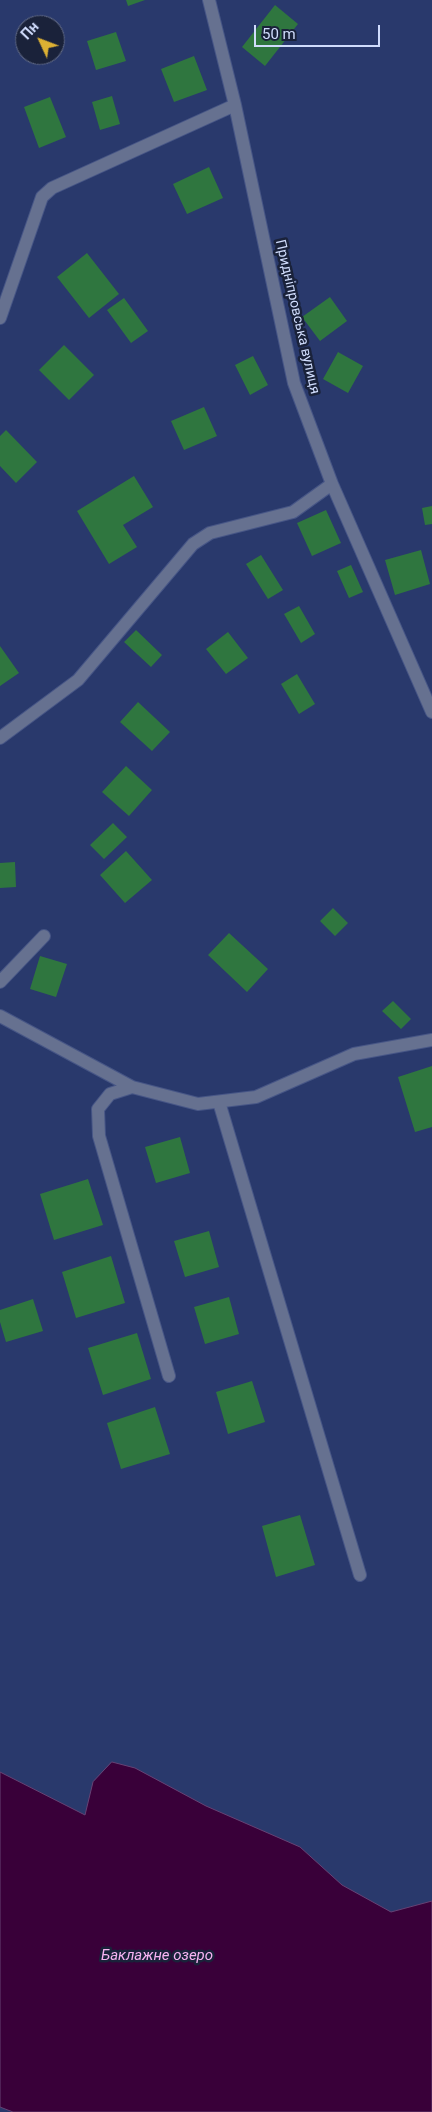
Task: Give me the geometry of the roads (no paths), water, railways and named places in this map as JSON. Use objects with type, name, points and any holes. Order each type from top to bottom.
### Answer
[{"type":"street","name":"Придніпровська вулиця","points":[[209,0],[235,105],[294,383],[332,484],[432,712]]},
{"type":"street","points":[[0,318],[42,197],[52,188],[235,105]]},
{"type":"street","points":[[0,738],[78,680],[193,544],[210,533],[294,512],[332,484]]},
{"type":"street","points":[[0,982],[44,936]]},
{"type":"street","points":[[0,1016],[132,1087],[198,1104],[256,1098],[354,1054],[432,1040]]},
{"type":"street","points":[[132,1087],[110,1094],[98,1109],[99,1136],[169,1376]]},
{"type":"street","points":[[219,1102],[360,1575]]},
{"type":"water","name":"Баклажне озеро","points":[[112,1762],[135,1768],[206,1806],[300,1847],[342,1885],[391,1912],[432,1901],[432,2112],[13,2112],[0,2107],[0,1772],[85,1815],[93,1782]]}]
